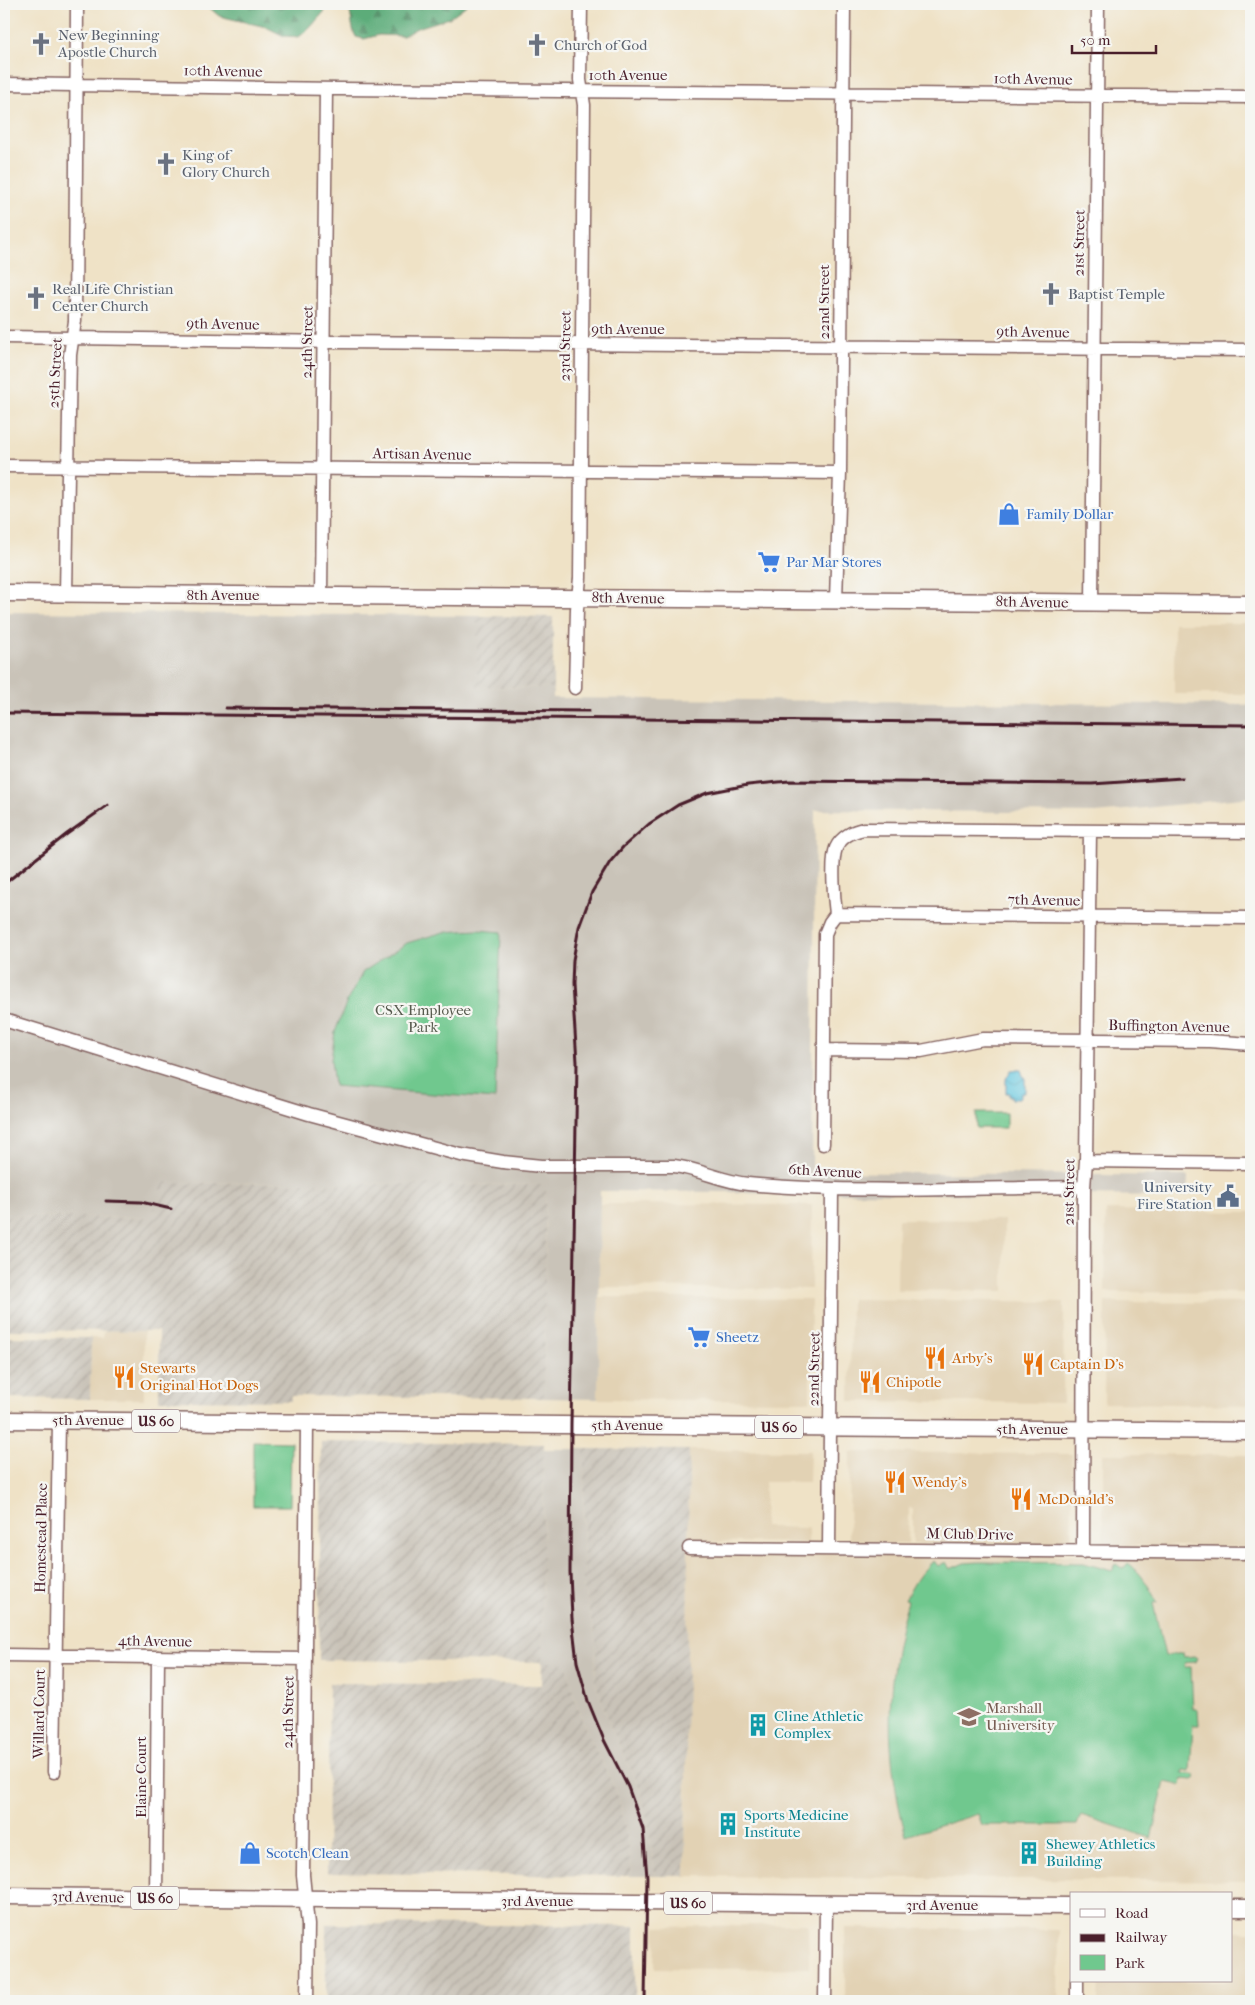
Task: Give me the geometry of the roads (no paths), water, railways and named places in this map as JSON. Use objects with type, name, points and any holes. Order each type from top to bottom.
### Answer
[{"type":"main road","name":"8th Avenue","points":[[4,593],[1251,604]]},
{"type":"main road","name":"5th Avenue","points":[[4,1420],[1251,1431]]},
{"type":"main road","name":"3rd Avenue","points":[[4,1896],[1070,1906]]},
{"type":"main road","points":[[1232,1908],[1251,1908]]},
{"type":"street","name":"25th Street","points":[[66,594],[70,354],[74,324],[77,4]]},
{"type":"street","name":"23rd Street","points":[[575,688],[577,597],[580,579],[581,471],[584,104],[582,91],[581,4]]},
{"type":"street","name":"22nd Street","points":[[836,600],[840,473],[844,4]]},
{"type":"street","name":"21st Street","points":[[1092,602],[1098,4]]},
{"type":"street","name":"10th Avenue","points":[[4,84],[326,89],[1251,97]]},
{"type":"street","name":"24th Street","points":[[321,596],[326,89]]},
{"type":"street","name":"9th Avenue","points":[[4,337],[582,345],[1251,350]]},
{"type":"street","name":"Artisan Avenue","points":[[4,466],[840,473]]},
{"type":"street","points":[[822,1144],[824,934],[836,914],[834,856],[836,849],[844,838],[852,832],[864,829],[1251,832]]},
{"type":"street","name":"21st Street","points":[[1083,1552],[1084,1187],[1086,1161],[1090,832]]},
{"type":"street","name":"7th Avenue","points":[[836,914],[1251,918]]},
{"type":"street","name":"6th Avenue","points":[[4,1020],[362,1129],[480,1158],[523,1164],[566,1166],[674,1166],[738,1182],[832,1190],[1084,1187]]},
{"type":"street","name":"Buffington Avenue","points":[[824,1050],[921,1051],[983,1040],[1209,1041],[1251,1044]]},
{"type":"street","points":[[1086,1161],[1251,1163]]},
{"type":"street","name":"22nd Street","points":[[829,1549],[832,1190]]},
{"type":"street","name":"Homestead Place","points":[[56,1656],[59,1420]]},
{"type":"street","name":"24th Street","points":[[307,1422],[302,1875],[308,1925],[307,2001]]},
{"type":"street","name":"M Club Drive","points":[[689,1548],[1251,1553]]},
{"type":"street","name":"4th Avenue","points":[[4,1655],[305,1659]]},
{"type":"street","name":"Willard Court","points":[[54,1772],[56,1656]]},
{"type":"street","name":"Elaine Court","points":[[156,1898],[158,1657]]},
{"type":"street","points":[[825,2001],[826,1904]]},
{"type":"street","points":[[1077,1982],[1077,2001]]},
{"type":"water","points":[[1011,1070],[1021,1070],[1025,1077],[1025,1093],[1022,1093],[1019,1099],[1012,1099],[1009,1093],[1006,1093],[1006,1079]]},
{"type":"railway","points":[[226,708],[589,711]]},
{"type":"railway","points":[[4,713],[1251,725]]},
{"type":"railway","points":[[645,2001],[647,1877],[643,1829],[628,1787],[604,1740],[588,1701],[577,1662],[572,1619],[570,1572],[571,1425],[577,1062],[572,985],[573,960],[579,927],[592,892],[610,862],[623,847],[649,824],[678,805],[707,793],[748,785],[789,781],[1092,784],[1182,778]]},
{"type":"railway","points":[[4,884],[67,834],[108,805]]},
{"type":"railway","points":[[106,1201],[141,1202],[171,1209]]},
{"type":"place","name":"New Beginning Apostle Church","points":[[41,44]]},
{"type":"place","name":"Church of God","points":[[537,45]]},
{"type":"place","name":"King of Glory Church","points":[[166,164]]},
{"type":"place","name":"Baptist Temple","points":[[1051,294]]},
{"type":"place","name":"Real Life Christian Center Church","points":[[36,298]]},
{"type":"place","name":"Family Dollar","points":[[1009,514]]},
{"type":"place","name":"Par Mar Stores","points":[[769,562]]},
{"type":"place","name":"University Fire Station","points":[[1228,1196]]},
{"type":"place","name":"Sheetz","points":[[699,1337]]},
{"type":"place","name":"Arby's","points":[[935,1358]]},
{"type":"place","name":"Captain D's","points":[[1033,1364]]},
{"type":"place","name":"Stewarts Original Hot Dogs","points":[[124,1377]]},
{"type":"place","name":"Chipotle","points":[[870,1382]]},
{"type":"place","name":"Wendy's","points":[[895,1482]]},
{"type":"place","name":"McDonald's","points":[[1021,1499]]},
{"type":"place","name":"Marshall University","points":[[969,1717]]},
{"type":"place","name":"Cline Athletic Complex","points":[[758,1725]]},
{"type":"place","name":"Sports Medicine Institute","points":[[728,1824]]},
{"type":"place","name":"Scotch Clean","points":[[250,1853]]},
{"type":"place","name":"Shewey Athletics Building","points":[[1029,1853]]},
{"type":"park label","name":"CSX Employee Park","points":[[423,1018]]}]
